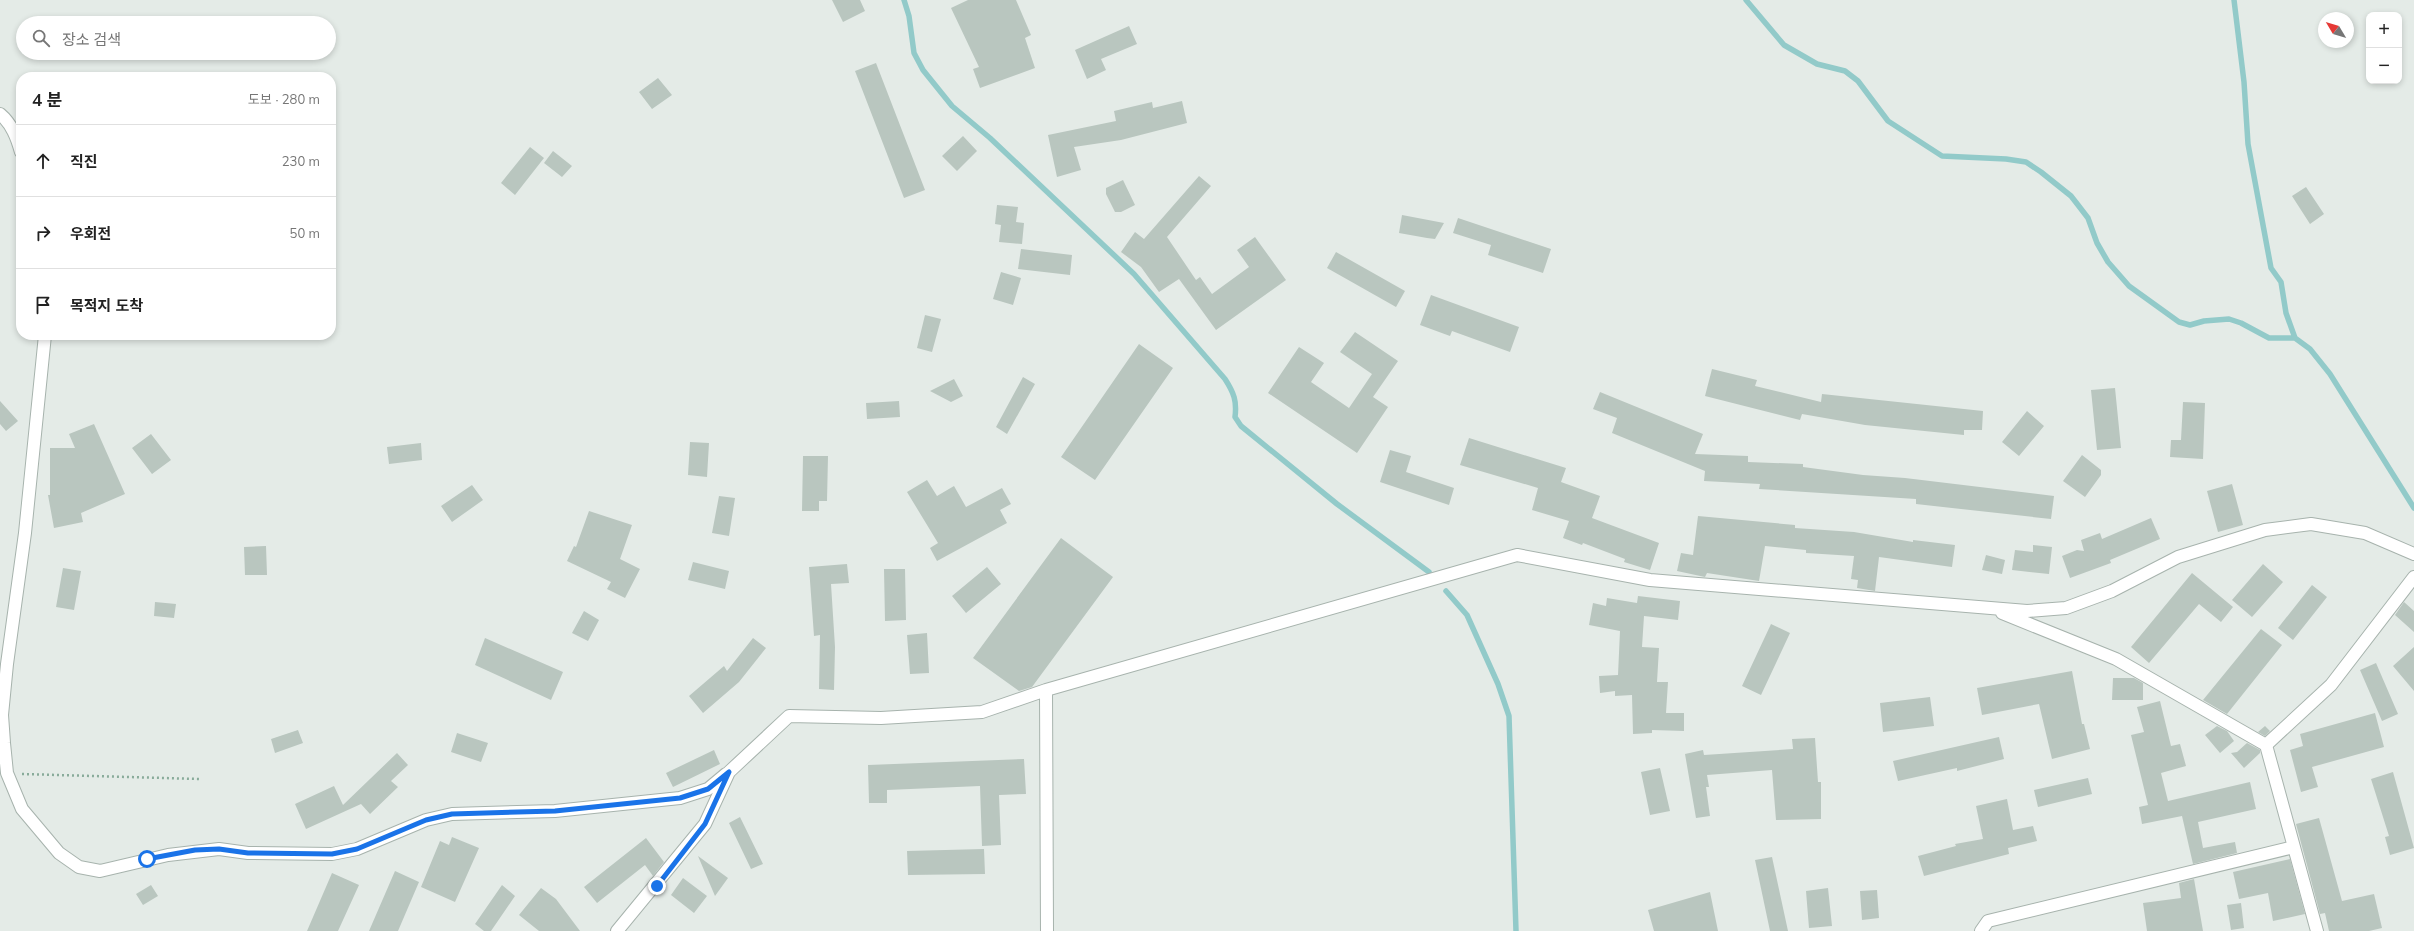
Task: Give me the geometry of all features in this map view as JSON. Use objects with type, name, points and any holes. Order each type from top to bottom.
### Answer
[{"type":"street","points":[[0,114],[6,119],[16,137]]},
{"type":"street","points":[[44,340],[25,533],[2,715],[7,773],[22,808],[59,853],[78,867],[100,871],[122,867],[147,859],[203,850],[219,849],[287,854],[332,854],[357,849],[426,820],[452,814],[555,811],[680,798],[708,789],[729,772],[789,716],[881,718],[982,712],[1046,690],[1517,555],[1650,580],[2027,611],[2066,608],[2112,591],[2178,556],[2265,530],[2312,524],[2364,533],[2414,554]]},
{"type":"street","points":[[2266,745],[2331,685],[2414,577]]},
{"type":"street","points":[[1992,608],[2116,659],[2266,745],[2317,931]]},
{"type":"street","points":[[1046,690],[1047,931]]},
{"type":"street","points":[[617,931],[705,824],[729,772]]},
{"type":"street","points":[[1981,931],[1988,921],[2294,847]]},
{"type":"path","points":[[7,773],[200,779]]},
{"type":"building","points":[[832,0],[860,0],[865,11],[843,22]]},
{"type":"building","points":[[968,0],[1016,0],[1031,35],[1025,38],[1035,68],[980,88],[973,69],[979,67],[951,8]]},
{"type":"building","points":[[1129,26],[1137,44],[1101,59],[1106,70],[1087,79],[1075,50]]},
{"type":"building","points":[[876,63],[925,190],[904,198],[855,71]]},
{"type":"building","points":[[658,78],[672,95],[652,109],[639,92]]},
{"type":"building","points":[[1182,101],[1187,123],[1121,140],[1074,147],[1081,170],[1057,177],[1048,135],[1116,121],[1114,111],[1152,102],[1153,108]]},
{"type":"building","points":[[963,136],[977,151],[957,171],[942,156]]},
{"type":"building","points":[[530,147],[544,158],[515,195],[501,183]]},
{"type":"building","points":[[553,151],[572,166],[562,177],[544,163]]},
{"type":"building","points":[[1199,176],[1211,186],[1167,237],[1196,280],[1200,277],[1212,294],[1249,267],[1237,250],[1255,237],[1286,280],[1216,330],[1179,279],[1159,292],[1141,267],[1121,252],[1135,232],[1144,239]]},
{"type":"building","points":[[1123,180],[1135,205],[1121,212],[1115,212],[1106,194],[1106,188]]},
{"type":"building","points":[[2306,187],[2324,214],[2310,224],[2292,196]]},
{"type":"building","points":[[997,205],[1018,207],[1016,222],[1024,223],[1022,244],[999,242],[1001,225],[995,224]]},
{"type":"building","points":[[1402,215],[1444,223],[1435,239],[1399,233]]},
{"type":"building","points":[[1458,218],[1551,249],[1543,273],[1488,255],[1491,245],[1453,233]]},
{"type":"building","points":[[1021,249],[1072,255],[1070,275],[1018,269]]},
{"type":"building","points":[[1336,252],[1405,291],[1396,307],[1327,268]]},
{"type":"building","points":[[1001,272],[1021,278],[1013,305],[993,299]]},
{"type":"building","points":[[1431,295],[1519,327],[1510,352],[1452,331],[1450,336],[1420,325]]},
{"type":"building","points":[[925,315],[941,319],[932,352],[917,348]]},
{"type":"building","points":[[1355,332],[1398,361],[1373,397],[1388,407],[1357,453],[1268,393],[1299,347],[1324,363],[1311,382],[1349,408],[1372,374],[1340,352]]},
{"type":"building","points":[[1139,344],[1173,368],[1095,480],[1061,457]]},
{"type":"building","points":[[1712,369],[1757,380],[1755,386],[1821,402],[1822,394],[1983,411],[1982,430],[1964,430],[1964,435],[1865,425],[1802,414],[1800,420],[1705,396]]},
{"type":"building","points":[[1023,377],[1035,384],[1007,434],[996,427]]},
{"type":"building","points":[[954,379],[963,396],[951,402],[930,391]]},
{"type":"building","points":[[2115,388],[2121,448],[2097,450],[2091,390]]},
{"type":"building","points":[[1600,392],[1703,434],[1695,454],[1748,456],[1748,462],[1803,464],[1803,467],[1863,475],[1905,478],[2054,496],[2051,519],[1916,504],[1916,499],[1759,489],[1760,484],[1704,481],[1705,471],[1612,433],[1617,418],[1593,409]]},
{"type":"building","points":[[0,401],[18,421],[6,431],[0,424]]},
{"type":"building","points":[[899,401],[900,417],[867,419],[866,403]]},
{"type":"building","points":[[2183,402],[2205,403],[2203,459],[2170,457],[2171,440],[2181,440]]},
{"type":"building","points":[[2027,411],[2044,426],[2019,456],[2002,442]]},
{"type":"building","points":[[94,424],[125,494],[81,513],[83,522],[54,528],[48,495],[50,495],[50,448],[75,448],[69,434]]},
{"type":"building","points":[[151,434],[171,460],[152,474],[132,448]]},
{"type":"building","points":[[1469,438],[1566,468],[1561,482],[1600,496],[1592,518],[1659,543],[1650,570],[1624,562],[1625,559],[1583,543],[1582,545],[1563,538],[1569,521],[1532,510],[1538,488],[1460,465]]},
{"type":"building","points":[[690,442],[709,443],[707,477],[688,475]]},
{"type":"building","points":[[421,443],[422,460],[389,464],[387,447]]},
{"type":"building","points":[[1390,450],[1411,456],[1406,472],[1454,488],[1449,505],[1380,482]]},
{"type":"building","points":[[2082,455],[2101,470],[2101,475],[2085,497],[2063,481]]},
{"type":"building","points":[[803,456],[828,456],[827,501],[819,501],[819,511],[802,511]]},
{"type":"building","points":[[927,480],[937,496],[954,486],[966,507],[1002,488],[1011,504],[1000,510],[1007,523],[937,561],[930,548],[938,543],[907,492]]},
{"type":"building","points":[[2232,484],[2243,525],[2218,532],[2207,491]]},
{"type":"building","points":[[472,485],[483,500],[452,522],[441,506]]},
{"type":"building","points":[[719,496],[735,498],[729,536],[712,533]]},
{"type":"building","points":[[589,511],[632,525],[620,559],[640,569],[625,598],[607,589],[611,582],[567,561],[574,546],[576,547]]},
{"type":"building","points":[[1698,516],[1795,525],[1795,528],[1854,532],[1913,542],[1913,540],[1955,545],[1952,567],[1879,557],[1875,591],[1857,588],[1858,580],[1851,579],[1854,556],[1806,553],[1806,550],[1765,546],[1759,581],[1707,573],[1705,577],[1677,571],[1681,553],[1693,555]]},
{"type":"building","points":[[2151,518],[2160,539],[2110,560],[2111,563],[2070,578],[2062,556],[2077,550],[2084,551],[2081,540],[2100,533],[2102,539]]},
{"type":"building","points":[[1061,538],[1113,577],[1032,687],[1019,691],[973,658]]},
{"type":"building","points":[[2033,545],[2052,547],[2049,574],[2012,570],[2015,550],[2033,552]]},
{"type":"building","points":[[266,546],[267,575],[245,575],[244,547]]},
{"type":"building","points":[[1986,555],[2005,560],[2002,574],[1982,570]]},
{"type":"building","points":[[693,562],[729,571],[725,589],[688,580]]},
{"type":"building","points":[[847,564],[849,583],[831,584],[835,647],[834,690],[819,689],[820,635],[814,636],[809,567]]},
{"type":"building","points":[[2263,564],[2283,582],[2252,617],[2232,600]]},
{"type":"building","points":[[987,567],[1001,584],[966,613],[952,596]]},
{"type":"building","points":[[63,568],[81,571],[74,610],[56,607]]},
{"type":"building","points":[[884,569],[905,569],[906,620],[885,621]]},
{"type":"building","points":[[2192,573],[2233,607],[2221,622],[2199,604],[2149,663],[2131,647]]},
{"type":"building","points":[[2312,585],[2327,597],[2293,640],[2278,628]]},
{"type":"building","points":[[1638,596],[1680,601],[1678,620],[1644,616],[1642,647],[1659,648],[1657,682],[1668,682],[1666,713],[1684,713],[1684,731],[1652,730],[1652,733],[1633,734],[1632,695],[1615,696],[1615,691],[1600,693],[1599,676],[1618,675],[1620,631],[1589,625],[1593,603],[1606,606],[1607,598],[1637,603]]},
{"type":"building","points":[[155,602],[176,604],[174,618],[154,616]]},
{"type":"building","points":[[2404,602],[2414,611],[2414,632],[2395,615]]},
{"type":"building","points":[[584,611],[599,620],[588,641],[572,633]]},
{"type":"building","points":[[1771,624],[1790,633],[1761,695],[1742,686]]},
{"type":"building","points":[[2261,629],[2282,645],[2227,714],[2203,700]]},
{"type":"building","points":[[927,633],[929,673],[910,674],[907,635]]},
{"type":"building","points":[[485,638],[563,672],[551,700],[475,665]]},
{"type":"building","points":[[753,638],[766,648],[739,682],[703,713],[689,696],[724,666],[727,671]]},
{"type":"building","points":[[2414,647],[2414,691],[2393,666]]},
{"type":"building","points":[[2376,663],[2398,714],[2382,721],[2360,670]]},
{"type":"building","points":[[2072,671],[2082,724],[2084,724],[2090,749],[2052,759],[2039,704],[1982,715],[1977,688]]},
{"type":"building","points":[[2113,678],[2134,678],[2143,683],[2143,700],[2112,700]]},
{"type":"building","points":[[1930,697],[1934,726],[1883,732],[1880,703]]},
{"type":"building","points":[[2160,701],[2171,746],[2180,744],[2186,766],[2161,773],[2168,801],[2250,782],[2256,809],[2198,822],[2203,848],[2235,842],[2237,853],[2193,864],[2182,816],[2142,824],[2139,807],[2148,805],[2131,735],[2144,732],[2137,707]]},
{"type":"building","points":[[2375,713],[2384,747],[2312,767],[2318,787],[2301,792],[2290,750],[2303,746],[2300,734]]},
{"type":"building","points":[[2217,726],[2227,731],[2234,741],[2220,753],[2205,735]]},
{"type":"building","points":[[2265,726],[2270,731],[2265,736],[2258,732]]},
{"type":"building","points":[[298,730],[303,743],[275,753],[271,739]]},
{"type":"building","points":[[457,733],[488,743],[481,762],[451,752]]},
{"type":"building","points":[[1999,737],[2004,759],[1957,771],[1957,768],[1898,781],[1893,761]]},
{"type":"building","points":[[1815,738],[1818,782],[1821,782],[1821,819],[1776,820],[1772,770],[1707,775],[1709,787],[1706,787],[1710,816],[1696,818],[1685,754],[1703,750],[1704,755],[1793,749],[1792,739]]},
{"type":"building","points":[[2247,743],[2260,750],[2260,753],[2244,768],[2231,753],[2237,752]]},
{"type":"building","points":[[714,750],[720,764],[673,787],[666,773]]},
{"type":"building","points":[[397,753],[408,765],[391,781],[398,787],[370,814],[361,804],[306,829],[295,804],[334,786],[343,805]]},
{"type":"building","points":[[1024,759],[1026,794],[999,795],[1001,845],[982,846],[980,786],[887,790],[887,803],[869,803],[868,765]]},
{"type":"building","points":[[1660,768],[1670,811],[1650,815],[1641,772]]},
{"type":"building","points":[[2393,772],[2414,848],[2390,855],[2385,837],[2389,836],[2371,779]]},
{"type":"building","points":[[2088,778],[2092,794],[2038,807],[2034,790]]},
{"type":"building","points":[[2007,799],[2013,830],[2033,826],[2037,841],[2008,848],[2009,854],[1924,876],[1918,856],[1956,846],[1955,844],[1983,839],[1976,806]]},
{"type":"building","points":[[740,817],[763,864],[751,869],[729,823]]},
{"type":"building","points":[[2319,818],[2342,901],[2374,894],[2382,928],[2369,931],[2329,931],[2325,913],[2320,914],[2296,824]]},
{"type":"building","points":[[452,837],[479,848],[455,902],[421,887],[440,841],[449,845]]},
{"type":"building","points":[[646,838],[664,862],[653,876],[645,865],[597,903],[584,887]]},
{"type":"building","points":[[984,849],[985,874],[908,875],[907,851]]},
{"type":"building","points":[[698,856],[728,878],[715,896]]},
{"type":"building","points":[[1772,857],[1788,931],[1770,931],[1755,860]]},
{"type":"building","points":[[2290,859],[2305,914],[2273,921],[2268,893],[2239,899],[2233,872]]},
{"type":"building","points":[[395,871],[419,882],[398,931],[369,931]]},
{"type":"building","points":[[332,873],[359,885],[338,931],[307,931]]},
{"type":"building","points":[[683,878],[707,896],[694,913],[671,895]]},
{"type":"building","points":[[2194,879],[2203,931],[2147,931],[2143,903],[2181,898],[2179,883]]},
{"type":"building","points":[[151,885],[158,896],[143,905],[136,894]]},
{"type":"building","points":[[502,885],[515,896],[491,931],[484,931],[475,924]]},
{"type":"building","points":[[541,888],[556,899],[580,931],[539,931],[519,915]]},
{"type":"building","points":[[1828,888],[1832,926],[1809,928],[1806,891]]},
{"type":"building","points":[[1877,890],[1879,918],[1862,920],[1860,891]]},
{"type":"building","points":[[1710,892],[1718,931],[1654,931],[1648,910]]},
{"type":"building","points":[[2241,903],[2244,928],[2231,930],[2227,905]]},
{"type":"waterway","points":[[904,0],[909,16],[914,53],[923,70],[952,106],[990,138],[1134,274],[1225,379],[1234,397],[1236,406],[1235,417],[1241,426],[1337,504],[1429,572]]},
{"type":"waterway","points":[[1746,0],[1784,45],[1817,64],[1845,71],[1858,81],[1888,121],[1942,156],[2006,159],[2026,162],[2041,172],[2071,196],[2078,205],[2088,218],[2097,243],[2108,262],[2129,286],[2179,322],[2190,325],[2204,321],[2229,319],[2241,323],[2269,338],[2295,338],[2310,349],[2330,374],[2414,508]]},
{"type":"waterway","points":[[2234,0],[2244,82],[2248,144],[2271,268],[2281,282],[2286,313],[2295,338]]},
{"type":"waterway","points":[[1446,591],[1467,615],[1498,684],[1509,716],[1516,931]]},
{"type":"route","points":[[147,859],[195,850],[219,849],[248,853],[332,854],[357,849],[426,820],[452,814],[502,811],[555,811],[680,798],[708,789],[729,772],[705,824],[657,886]]}]
